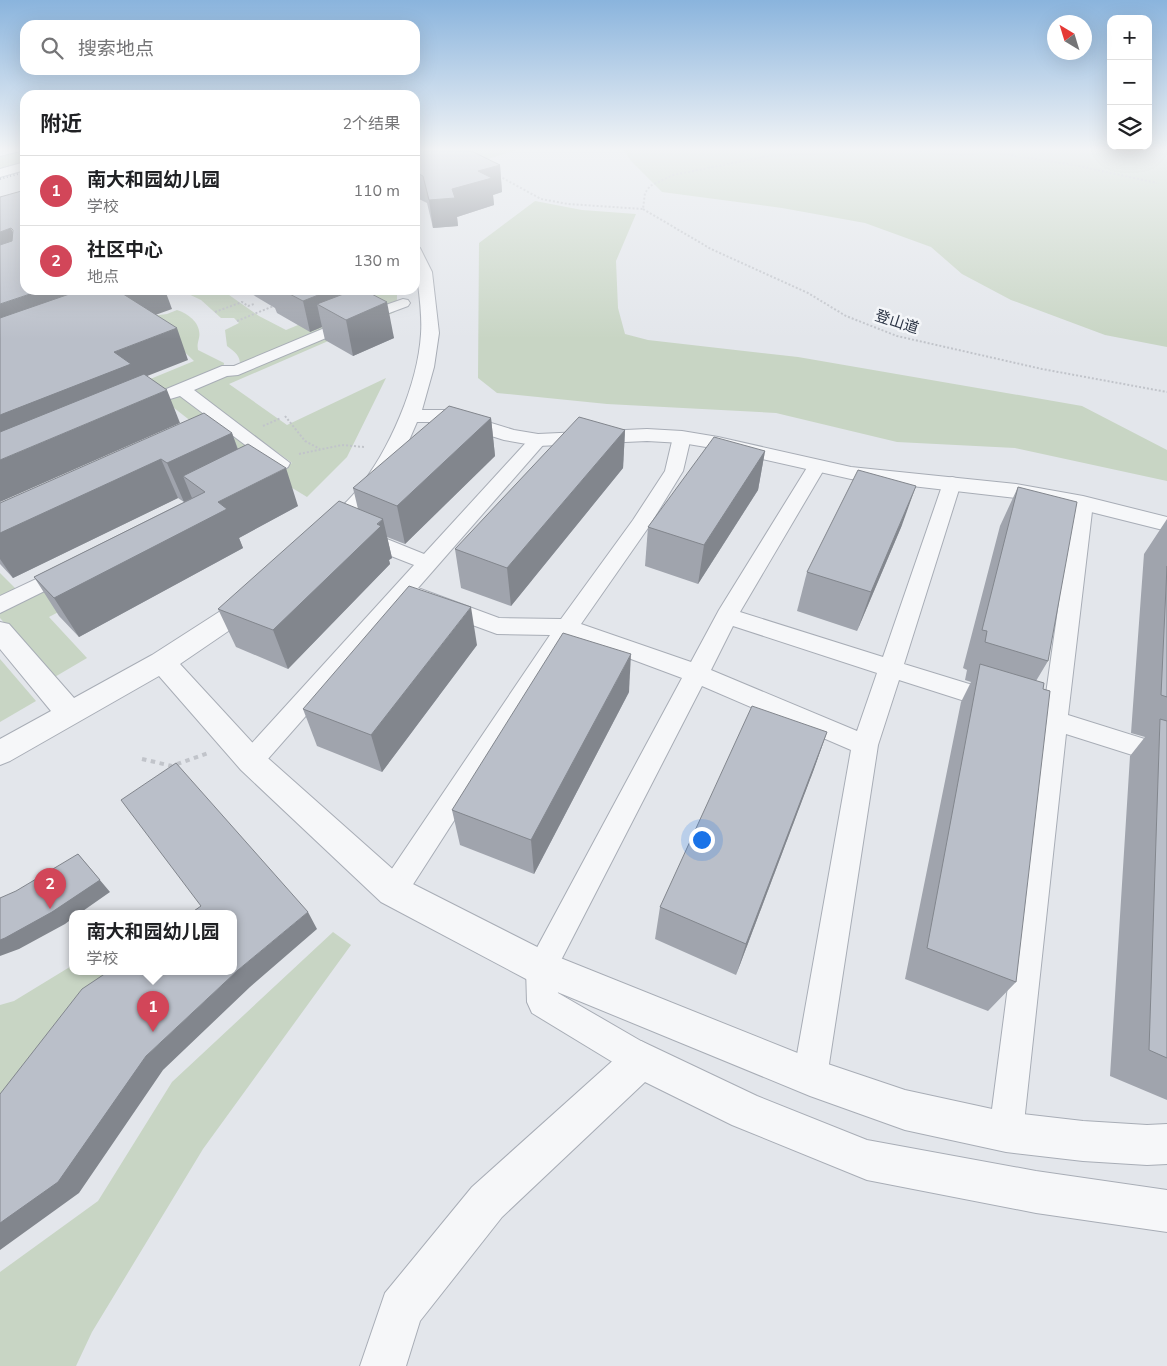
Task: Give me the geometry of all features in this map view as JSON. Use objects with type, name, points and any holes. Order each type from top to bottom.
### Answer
[{"type":"street","points":[[310,551],[365,495],[397,445],[410,416],[425,367],[430,333],[424,272],[420,263]]},
{"type":"street","points":[[155,400],[228,370],[232,372],[356,320],[358,321],[403,303]]},
{"type":"street","points":[[182,389],[281,463],[236,485]]},
{"type":"street","points":[[410,416],[449,416],[511,436],[538,440],[647,435],[682,437],[718,443],[817,466],[887,478],[952,483],[1016,491],[1083,503],[1167,524]]},
{"type":"street","points":[[393,891],[567,627],[641,524],[674,471],[682,437]]},
{"type":"street","points":[[241,750],[403,591],[538,440]]},
{"type":"street","points":[[817,466],[727,616],[541,968],[543,1002],[641,1060],[746,1111],[867,1160],[1036,1192],[1167,1211]]},
{"type":"street","points":[[810,1077],[865,745],[952,483]]},
{"type":"street","points":[[1006,1132],[1083,503]]},
{"type":"street","points":[[335,526],[428,563]]},
{"type":"street","points":[[0,605],[85,562]]},
{"type":"street","points":[[0,753],[162,662],[272,590],[278,584]]},
{"type":"street","points":[[403,591],[497,626],[567,627],[698,674],[865,745]]},
{"type":"street","points":[[727,616],[1167,756]]},
{"type":"street","points":[[0,631],[70,713]]},
{"type":"street","points":[[162,662],[241,750],[393,891],[541,968],[810,1077],[905,1110],[1006,1132],[1083,1141],[1147,1145],[1167,1144]]},
{"type":"street","points":[[383,1366],[401,1309],[488,1202],[641,1060]]},
{"type":"path","name":"登山道","points":[[648,212],[710,249],[808,293],[846,316],[897,336],[1042,369],[1167,392]]},
{"type":"path","points":[[216,312],[242,302],[248,306],[254,304]]},
{"type":"path","points":[[237,321],[280,304]]},
{"type":"path","points":[[285,416],[305,441],[320,449]]},
{"type":"path","points":[[281,463],[303,452],[342,445],[364,447]]},
{"type":"path","points":[[142,759],[172,766],[207,754],[241,750]]},
{"type":"green space","points":[[521,212],[606,212],[636,214],[616,261],[618,308],[625,334],[648,340],[798,357],[1082,406],[1167,450],[1167,481],[1015,448],[897,442],[776,413],[607,404],[497,393],[478,378],[479,243]]},
{"type":"green space","points":[[803,212],[1167,212],[1167,347],[1105,335],[1011,300],[962,274],[931,247],[865,223]]},
{"type":"green space","points":[[190,295],[229,295],[259,316],[286,330],[370,295],[397,295],[395,312],[229,384],[287,425],[386,378],[347,457],[307,497],[284,483],[208,533],[49,617],[87,658],[53,678],[0,618],[0,573],[16,589],[252,469],[169,404],[0,441],[194,361],[171,339],[152,316],[167,314],[177,310],[186,314],[194,320],[199,328],[198,350],[224,363],[223,371],[240,368],[240,360],[227,346],[225,330],[239,323],[234,318],[221,318],[201,300]],"holes":[[[258,438],[292,463],[273,474],[245,445]]]},
{"type":"green space","points":[[0,659],[36,701],[0,722]]},
{"type":"green space","points":[[333,932],[351,945],[203,1149],[92,1332],[76,1366],[0,1366],[0,1272],[98,1201],[172,1082]]},
{"type":"green space","points":[[69,967],[69,975],[123,975],[0,1105],[0,1005],[14,1001]]},
{"type":"building","points":[[0,212],[20,212],[20,295],[27,295],[0,304],[0,245],[12,241],[13,230],[11,228],[0,232]]},
{"type":"building","points":[[67,295],[125,295],[177,328],[114,352],[131,364],[0,415],[0,318]]},
{"type":"building","points":[[292,295],[318,295],[303,301]]},
{"type":"building","points":[[341,295],[374,295],[387,302],[346,320],[317,304]]},
{"type":"building","points":[[144,374],[167,390],[0,460],[0,432]]},
{"type":"building","points":[[449,406],[491,418],[397,506],[353,488]]},
{"type":"building","points":[[204,413],[232,433],[167,463],[161,459],[0,533],[0,503]]},
{"type":"building","points":[[579,417],[625,430],[507,568],[455,549]]},
{"type":"building","points":[[714,437],[765,451],[704,545],[648,527]]},
{"type":"building","points":[[248,444],[286,468],[218,502],[227,509],[54,598],[34,577],[205,492],[183,476]]},
{"type":"building","points":[[858,470],[916,486],[871,592],[807,572]]},
{"type":"building","points":[[1018,487],[1077,502],[1048,661],[985,642],[987,631],[982,630]]},
{"type":"building","points":[[339,501],[383,519],[377,524],[381,526],[273,630],[218,609]]},
{"type":"building","points":[[1167,566],[1167,697],[1161,695]]},
{"type":"building","points":[[409,586],[471,607],[371,735],[303,709]]},
{"type":"building","points":[[563,633],[631,654],[531,840],[452,810]]},
{"type":"building","points":[[980,664],[1044,683],[1043,689],[1050,691],[1016,982],[927,948]]},
{"type":"building","points":[[752,706],[827,732],[746,944],[660,907]]},
{"type":"building","points":[[1160,719],[1167,721],[1167,1058],[1149,1050]]},
{"type":"building","points":[[176,763],[308,912],[237,971],[237,910],[195,910],[201,906],[121,800]]},
{"type":"building","points":[[78,854],[100,880],[52,912],[0,940],[0,898],[16,891]]},
{"type":"building","points":[[103,975],[233,975],[146,1056],[58,1182],[0,1223],[0,1094],[82,989]]},
{"type":"place","name":"社区中心","points":[[50,909]]},
{"type":"place","name":"南大和园幼儿园","points":[[153,1032]]}]
